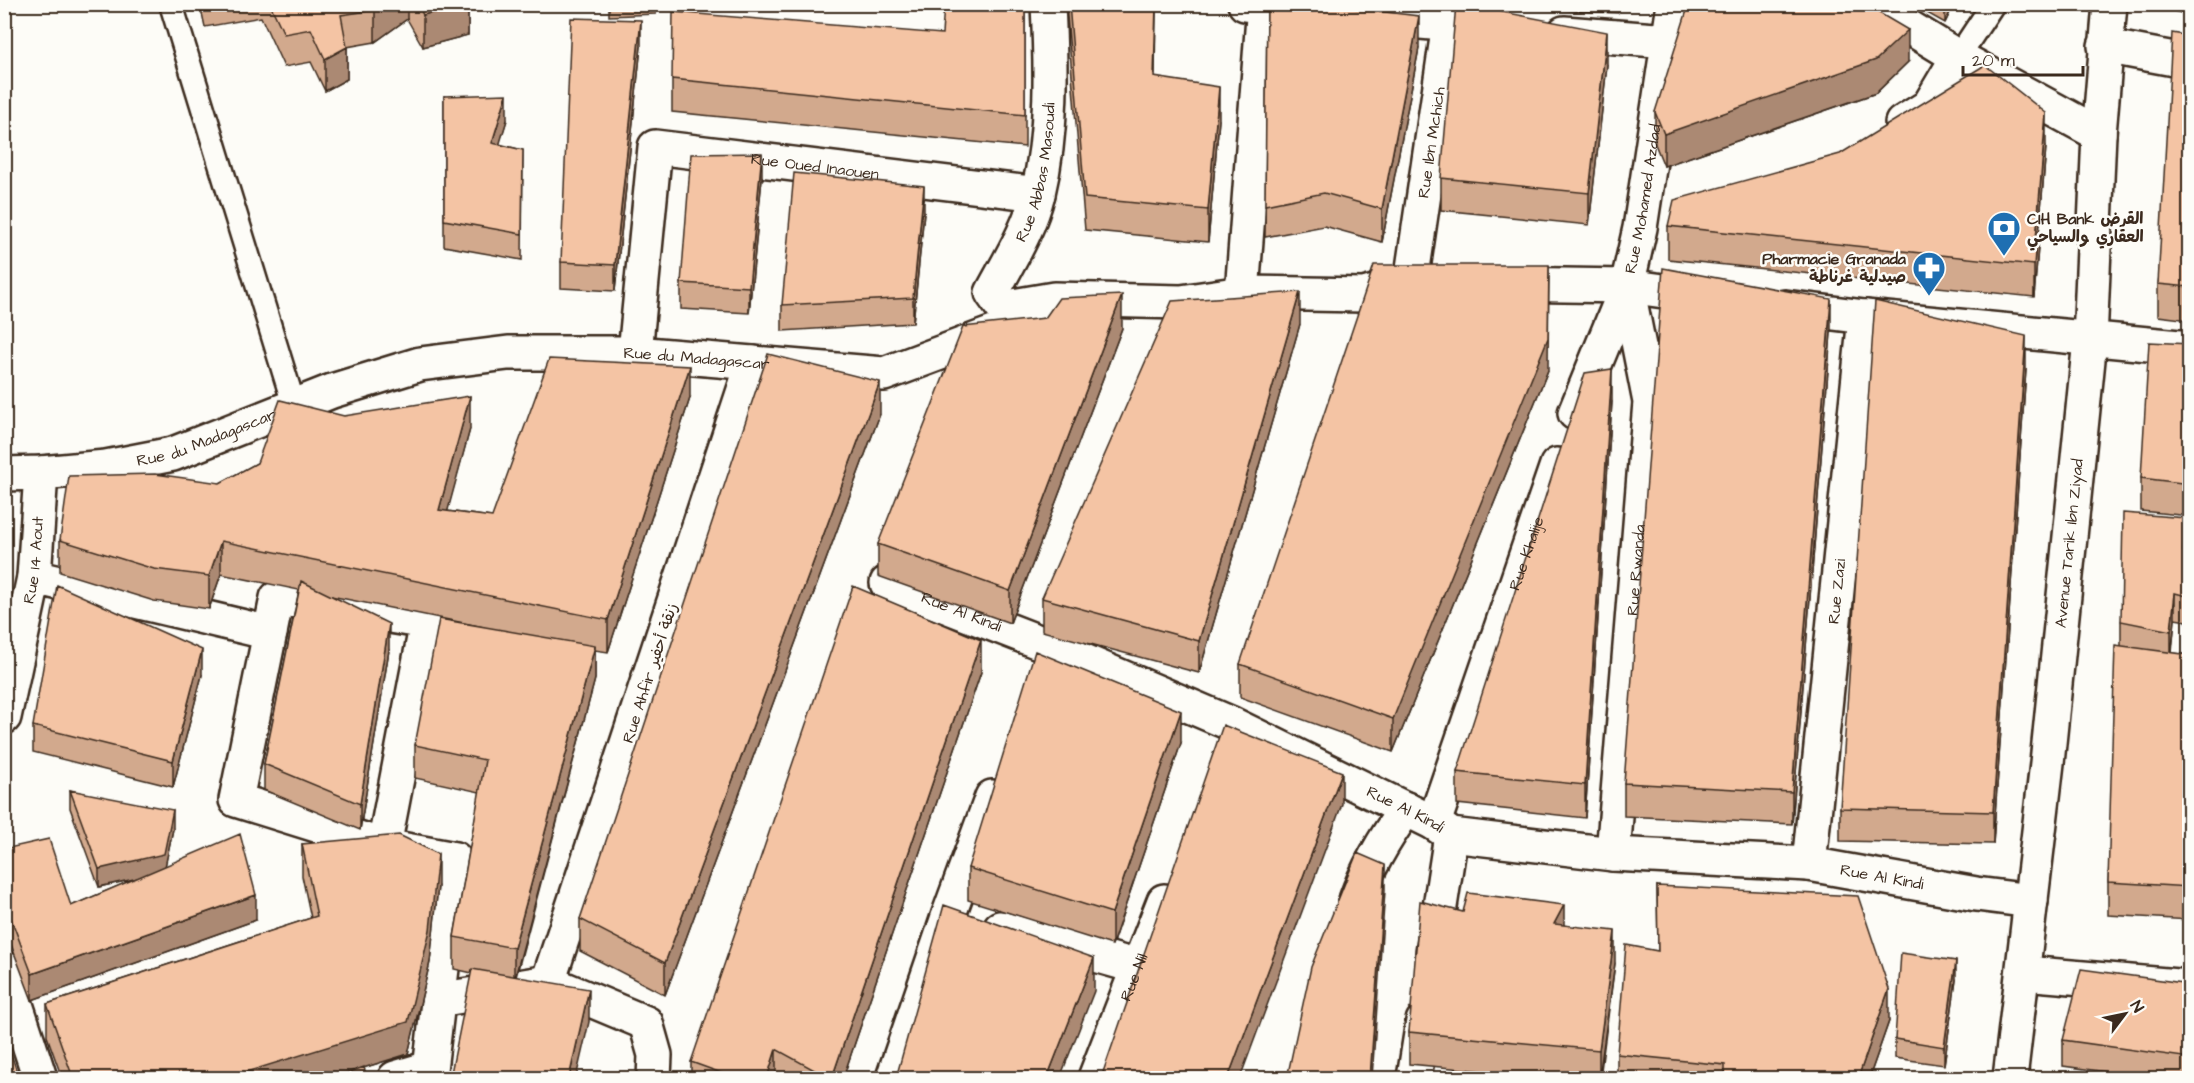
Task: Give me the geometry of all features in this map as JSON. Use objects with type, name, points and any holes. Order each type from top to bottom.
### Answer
[{"type":"street","name":"Rue Abbas Masoudi","points":[[1015,325],[992,293],[1020,242],[1038,194],[1049,125],[1051,59],[1048,4]]},
{"type":"street","name":"Rue Mohamed Azdad","points":[[1627,286],[1640,228],[1674,4]]},
{"type":"street","points":[[1871,4],[1958,57],[2099,134]]},
{"type":"street","name":"Avenue Tarik Ibn Ziyad","points":[[2010,1078],[2031,901],[2090,340],[2099,134],[2110,4]]},
{"type":"street","points":[[1242,293],[1258,5],[1450,15],[1669,40]]},
{"type":"street","name":"Rue Ibn Mchich","points":[[1364,295],[1423,282],[1450,15]]},
{"type":"street","points":[[2105,46],[2190,62]]},
{"type":"street","points":[[1880,137],[1929,106],[1958,57]]},
{"type":"street","name":"Rue Oued Inaouen","points":[[635,353],[655,147],[1038,194]]},
{"type":"street","points":[[1640,228],[1674,218]]},
{"type":"street","points":[[1471,283],[1627,286],[1865,317],[2190,348]]},
{"type":"street","name":"Rue Khalije","points":[[1430,823],[1579,400],[1627,286]]},
{"type":"street","name":"Rue Rwanda","points":[[1613,854],[1650,402],[1627,286]]},
{"type":"street","points":[[993,368],[1015,325],[1013,306],[1054,299],[1181,302],[1242,293],[1364,295],[1353,329]]},
{"type":"street","points":[[1168,335],[1181,302]]},
{"type":"street","name":"Rue Zazi","points":[[1809,864],[1865,317]]},
{"type":"street","name":"Rue du Madagascar","points":[[4,474],[41,473],[106,466],[173,454],[332,391],[420,364],[508,353],[635,353],[884,374],[1015,325]]},
{"type":"street","name":"Rue Ahfir زنقة أحفير","points":[[548,982],[753,363]]},
{"type":"street","name":"Rue 14 Aout","points":[[4,717],[34,577],[41,473]]},
{"type":"street","points":[[34,577],[270,633]]},
{"type":"street","name":"Rue Al Kindi","points":[[887,583],[1049,646],[1232,724],[1430,823],[1613,854],[1809,864],[1976,894],[2031,901]]},
{"type":"street","points":[[384,846],[427,622],[277,598],[236,800],[384,846],[455,859],[429,1073],[395,1078]]},
{"type":"street","points":[[1220,757],[1243,690]]},
{"type":"street","points":[[893,1078],[949,914],[1003,769]]},
{"type":"street","points":[[1346,926],[1367,871],[1383,841],[1430,823],[1427,992],[1414,1078]]},
{"type":"street","name":"Rue Nil","points":[[1095,1078],[1173,879]]},
{"type":"street","points":[[949,914],[1138,967]]},
{"type":"street","points":[[4,968],[26,1069]]},
{"type":"street","points":[[2023,973],[2190,987]]},
{"type":"street","points":[[438,1000],[548,982],[646,1023],[655,1055],[654,1078]]},
{"type":"lane","points":[[171,4],[294,405]]},
{"type":"lane","points":[[1958,57],[1993,4]]},
{"type":"building","points":[[270,4],[382,4],[375,10],[341,15],[347,47],[325,59],[311,29],[284,34]]},
{"type":"building","points":[[418,4],[460,4],[423,15]]},
{"type":"building","points":[[944,4],[1025,4],[1025,115],[672,79],[673,12],[942,34]]},
{"type":"building","points":[[1069,4],[1156,4],[1154,77],[1219,87],[1208,210],[1085,198]]},
{"type":"building","points":[[1267,4],[1317,4],[1419,16],[1382,209],[1324,193],[1265,205]]},
{"type":"building","points":[[1456,4],[1607,32],[1589,193],[1441,178]]},
{"type":"building","points":[[1689,4],[1864,4],[1908,30],[1876,60],[1664,134],[1655,112]]},
{"type":"building","points":[[571,18],[641,20],[615,265],[561,262]]},
{"type":"building","points":[[2172,33],[2190,36],[2190,287],[2158,284]]},
{"type":"building","points":[[1985,65],[2046,113],[2034,265],[1668,226],[1674,200],[1840,154]]},
{"type":"building","points":[[507,94],[492,143],[523,150],[522,234],[444,220],[444,96]]},
{"type":"building","points":[[762,153],[749,287],[681,283],[691,154]]},
{"type":"building","points":[[794,173],[924,186],[913,298],[782,305]]},
{"type":"building","points":[[1374,265],[1549,265],[1548,338],[1393,719],[1240,664]]},
{"type":"building","points":[[1663,268],[1831,299],[1792,792],[1624,783]]},
{"type":"building","points":[[1300,292],[1199,641],[1042,598],[1172,301]]},
{"type":"building","points":[[1122,295],[1010,591],[878,544],[963,327],[1045,318],[1059,298]]},
{"type":"building","points":[[1875,301],[2026,336],[1993,812],[1840,808]]},
{"type":"building","points":[[2149,342],[2190,344],[2190,484],[2141,478]]},
{"type":"building","points":[[768,354],[880,382],[665,963],[580,919]]},
{"type":"building","points":[[549,359],[690,366],[608,620],[221,541],[209,576],[154,569],[60,540],[69,476],[155,474],[220,483],[257,463],[280,400],[344,416],[470,396],[439,510],[492,517]]},
{"type":"building","points":[[1612,369],[1585,785],[1457,772],[1585,373]]},
{"type":"building","points":[[2123,513],[2186,518],[2183,551],[2190,551],[2190,611],[2187,596],[2175,593],[2171,631],[2121,621]]},
{"type":"building","points":[[301,581],[389,624],[360,804],[264,764]]},
{"type":"building","points":[[57,585],[202,650],[173,761],[33,726]]},
{"type":"building","points":[[853,586],[981,640],[832,1078],[776,1049],[767,1078],[735,1078],[691,1062]]},
{"type":"building","points":[[439,619],[595,646],[514,948],[454,937],[485,760],[415,745]]},
{"type":"building","points":[[2115,645],[2190,655],[2190,887],[2108,882]]},
{"type":"building","points":[[1035,651],[1181,711],[1112,913],[968,868]]},
{"type":"building","points":[[1223,725],[1342,772],[1228,1078],[1101,1078]]},
{"type":"building","points":[[70,790],[173,810],[164,854],[99,869]]},
{"type":"building","points":[[240,834],[256,895],[32,974],[4,900],[4,849],[49,839],[71,906]]},
{"type":"building","points":[[399,835],[438,854],[430,930],[408,1022],[227,1078],[73,1078],[47,1004],[317,916],[302,844]]},
{"type":"building","points":[[1357,853],[1385,865],[1370,1078],[1287,1078],[1311,967]]},
{"type":"building","points":[[1657,886],[1858,896],[1889,989],[1858,1078],[1725,1078],[1725,1065],[1617,1054],[1626,945],[1658,951]]},
{"type":"building","points":[[1468,893],[1564,905],[1554,924],[1615,931],[1599,1050],[1409,1032],[1420,901],[1463,912]]},
{"type":"building","points":[[944,905],[1094,958],[1047,1078],[896,1078]]},
{"type":"building","points":[[1901,953],[1956,961],[1944,1047],[1895,1039]]},
{"type":"building","points":[[472,969],[589,989],[569,1078],[450,1078]]},
{"type":"building","points":[[2081,969],[2190,984],[2190,1058],[2063,1040]]},
{"type":"building","points":[[9,1048],[19,1078],[4,1078],[4,1049]]},
{"type":"building","points":[[364,1067],[367,1078],[333,1078]]},
{"type":"place","name":"CIH Bank القرض العقاري والسياحي","points":[[2004,257]]},
{"type":"place","name":"Pharmacie Granada صيدلية غرناطة","points":[[1929,297]]}]
